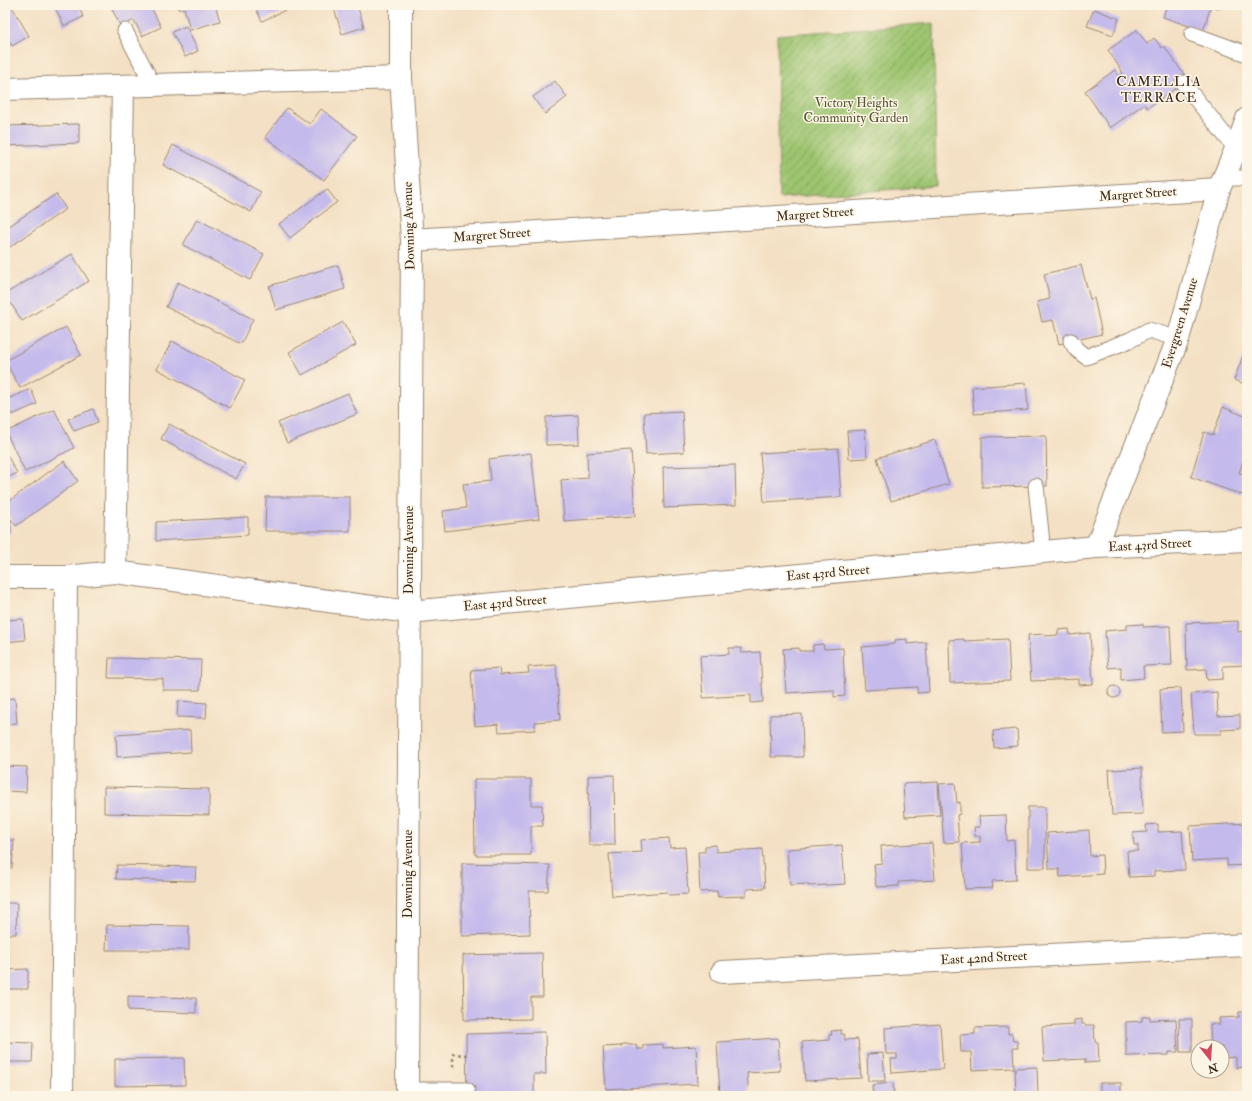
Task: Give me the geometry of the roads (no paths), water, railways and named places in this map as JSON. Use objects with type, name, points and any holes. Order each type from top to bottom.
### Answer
[{"type":"street","name":"Downing Avenue","points":[[401,5],[401,78],[412,240],[407,1093]]},
{"type":"street","points":[[5,89],[401,78]]},
{"type":"street","points":[[115,572],[123,86]]},
{"type":"street","name":"Evergreen Avenue","points":[[1096,547],[1178,339],[1221,183],[1247,119]]},
{"type":"street","name":"Margret Street","points":[[412,240],[1221,183]]},
{"type":"street","name":"East 43rd Street","points":[[5,577],[66,577],[115,572],[409,612],[1096,547],[1247,540]]},
{"type":"street","points":[[62,1096],[66,577]]},
{"type":"street","name":"East 42nd Street","points":[[722,972],[1247,945]]},
{"type":"lane","points":[[125,31],[153,85]]},
{"type":"lane","points":[[1192,34],[1247,54]]},
{"type":"lane","points":[[1182,83],[1236,149]]},
{"type":"lane","points":[[1221,183],[1247,178]]},
{"type":"lane","points":[[1071,341],[1076,350],[1086,357],[1130,340],[1148,330],[1178,339]]},
{"type":"lane","points":[[1036,486],[1043,552]]},
{"type":"lane","points":[[407,1093],[467,1090]]},
{"type":"district","name":"CAMELLIA TERRACE","points":[[1159,90]]},
{"type":"park label","name":"Victory Heights Community Garden","points":[[856,110]]}]
